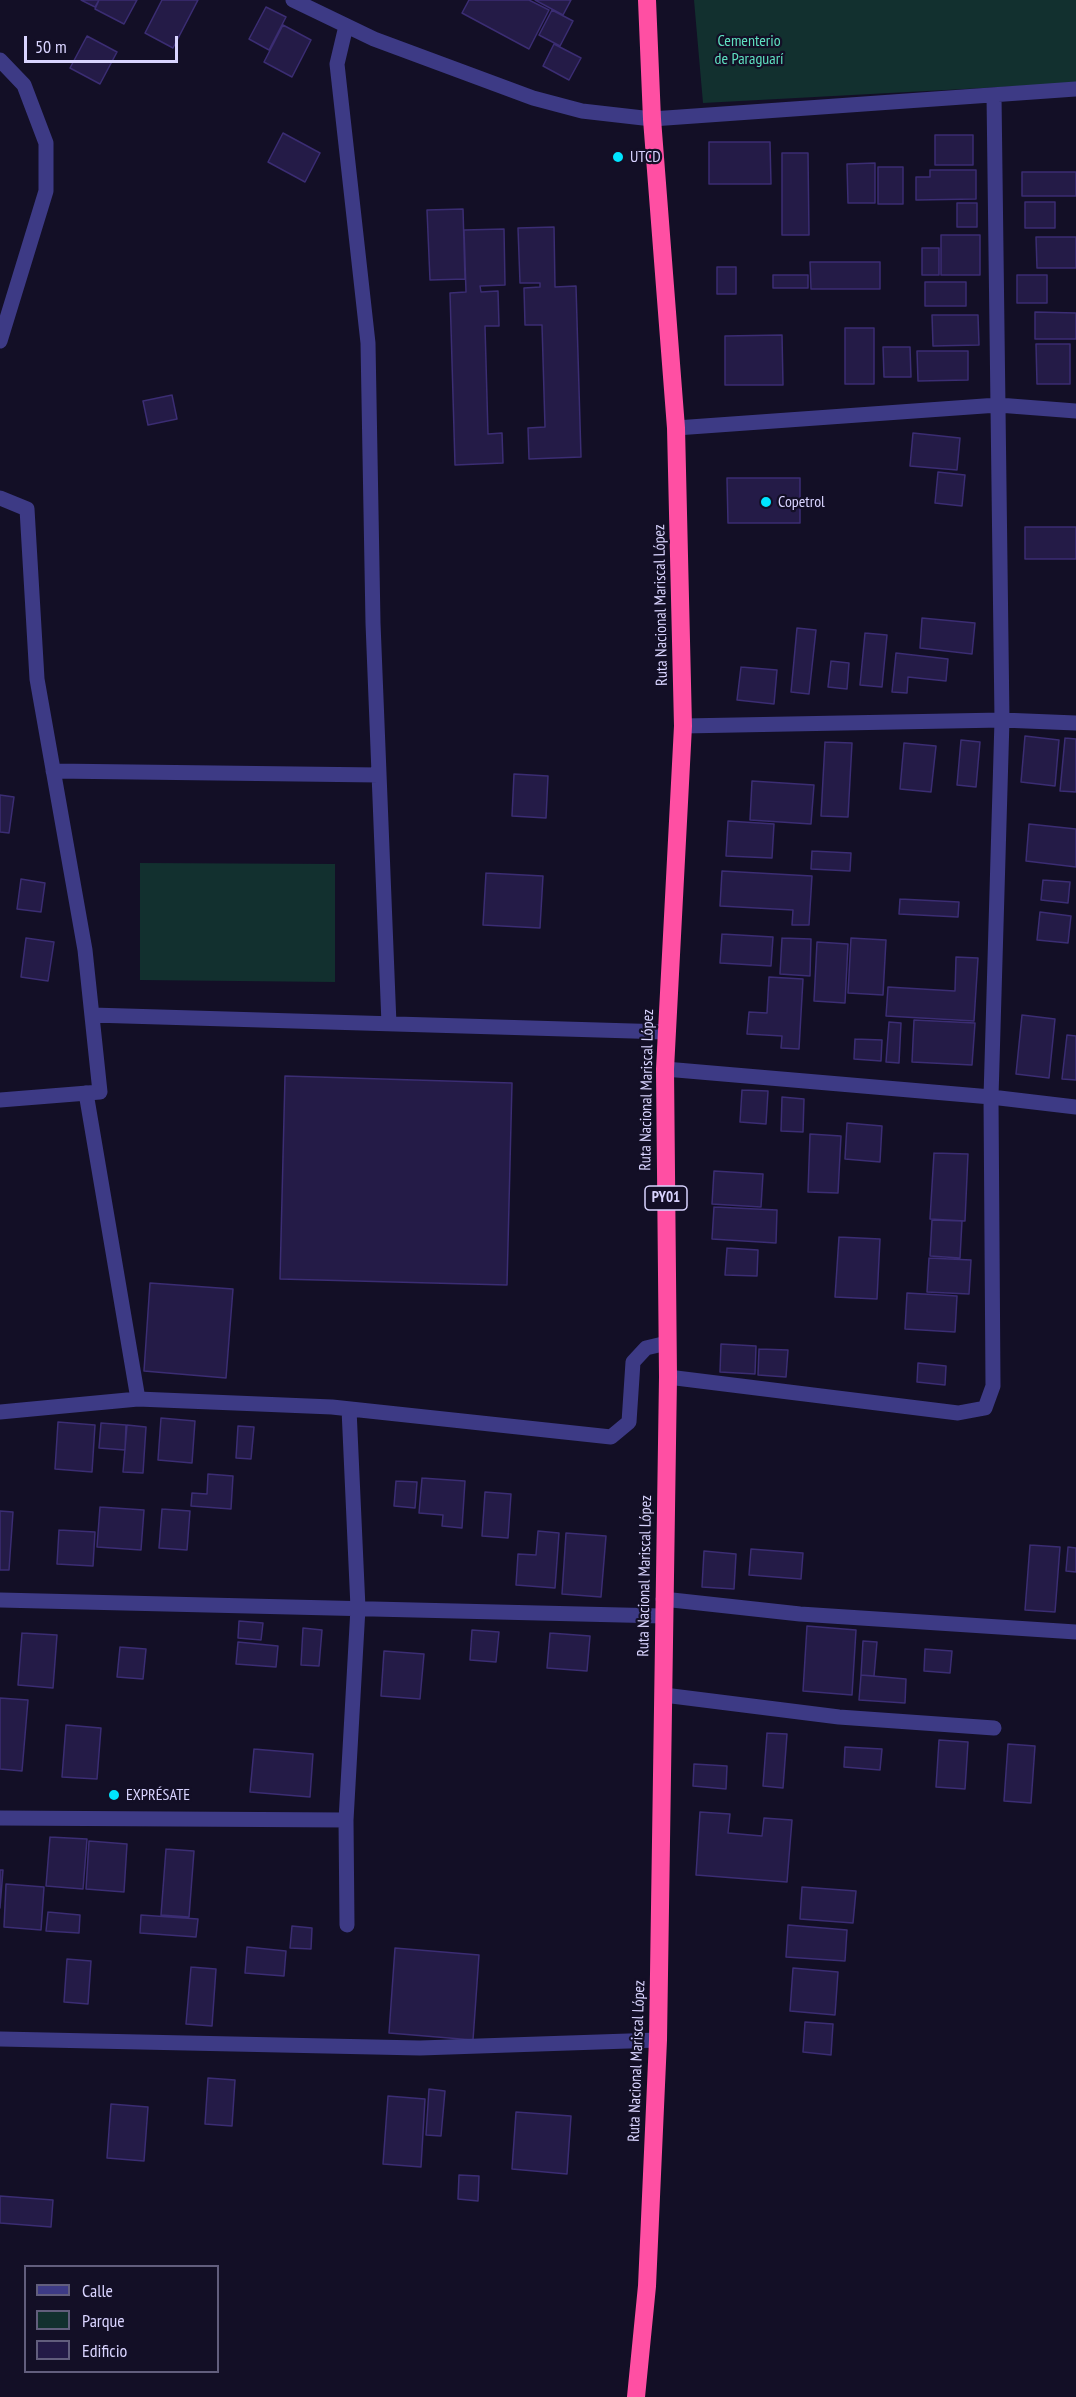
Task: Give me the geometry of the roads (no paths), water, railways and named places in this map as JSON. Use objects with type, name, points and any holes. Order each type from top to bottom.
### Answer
[{"type":"highway","name":"Ruta Nacional Mariscal López","points":[[636,2397],[647,2286],[658,2040],[668,1377],[665,1069],[683,726],[676,428],[652,118],[647,0]]},
{"type":"street","points":[[293,0],[375,39],[533,98],[582,111],[652,118],[1076,89]]},
{"type":"street","points":[[346,26],[337,64],[368,343],[373,623],[389,1024]]},
{"type":"street","points":[[0,60],[24,86],[46,143],[46,191],[0,341]]},
{"type":"street","points":[[668,1377],[958,1413],[985,1408],[993,1386],[992,1097],[1002,720],[994,95]]},
{"type":"street","points":[[676,428],[998,405],[1076,411]]},
{"type":"street","points":[[0,498],[27,509],[37,679],[85,950],[100,1092],[0,1100]]},
{"type":"street","points":[[683,726],[1002,720],[1076,723]]},
{"type":"street","points":[[53,771],[379,775]]},
{"type":"street","points":[[92,1015],[666,1032]]},
{"type":"street","points":[[665,1069],[992,1097],[1076,1107]]},
{"type":"street","points":[[86,1093],[138,1399]]},
{"type":"street","points":[[0,1412],[138,1399],[349,1409],[611,1437],[629,1422],[633,1362],[646,1348],[668,1343]]},
{"type":"street","points":[[347,1925],[346,1820],[358,1608],[349,1409]]},
{"type":"street","points":[[0,1600],[358,1608],[663,1607],[1076,1632]]},
{"type":"street","points":[[664,1695],[839,1717],[994,1728]]},
{"type":"street","points":[[0,1818],[346,1820]]},
{"type":"street","points":[[0,2039],[420,2048],[658,2040]]},
{"type":"place","name":"UTCD","points":[[618,157]]},
{"type":"place","name":"Copetrol","points":[[766,502]]},
{"type":"place","name":"EXPRÉSATE","points":[[114,1795]]},
{"type":"park label","name":"Cementerio de Paraguarí","points":[[749,50]]}]
